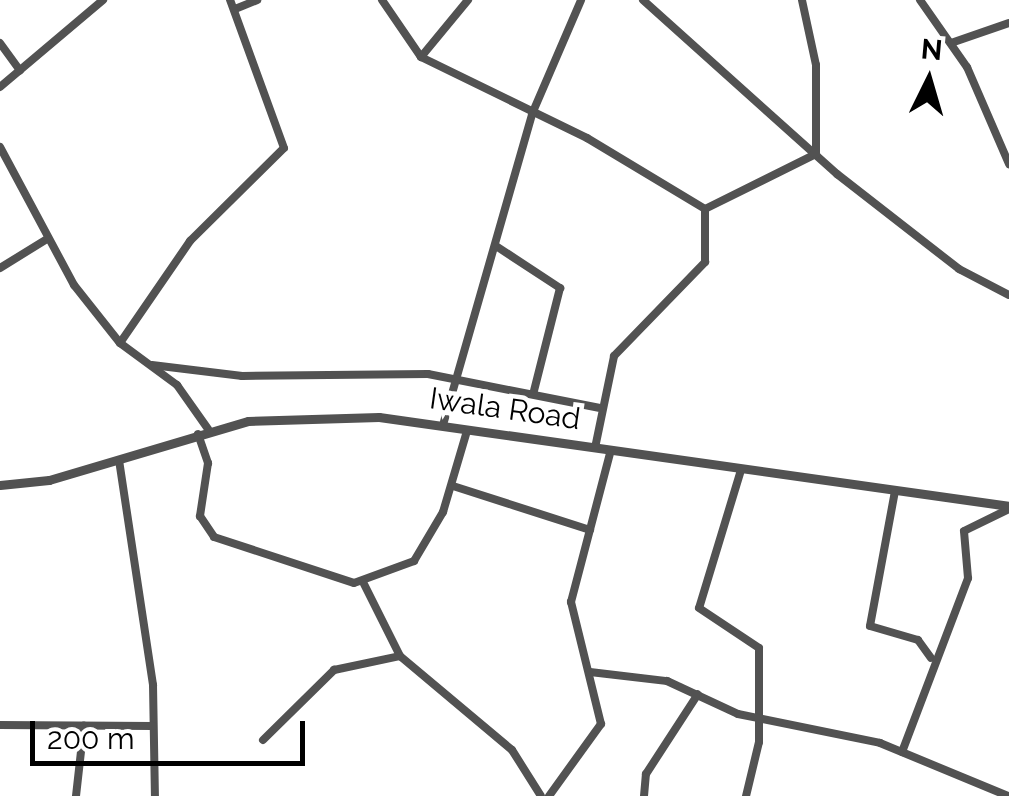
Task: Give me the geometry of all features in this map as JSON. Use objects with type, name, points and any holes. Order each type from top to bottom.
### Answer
[{"type":"street","points":[[0,87],[103,0]]},
{"type":"street","points":[[120,342],[190,241],[284,148],[230,0]]},
{"type":"street","points":[[235,10],[257,0]]},
{"type":"street","points":[[382,0],[420,57],[704,209]]},
{"type":"street","points":[[420,57],[468,0]]},
{"type":"street","points":[[443,425],[532,114],[581,0]]},
{"type":"street","points":[[643,0],[816,154],[959,270],[1009,295]]},
{"type":"street","points":[[802,0],[816,66],[816,154]]},
{"type":"street","points":[[920,0],[951,43],[1009,164]]},
{"type":"street","points":[[951,43],[1009,24]]},
{"type":"street","points":[[0,43],[20,71]]},
{"type":"street","points":[[0,147],[46,240],[120,342],[152,365],[208,429]]},
{"type":"street","points":[[704,209],[816,154]]},
{"type":"street","points":[[595,448],[599,408],[614,356],[703,266],[704,209]]},
{"type":"street","points":[[0,268],[46,240]]},
{"type":"street","points":[[496,246],[560,288],[534,391]]},
{"type":"street","points":[[152,365],[455,380],[534,391],[599,408]]},
{"type":"street","name":"Iwala Road","points":[[0,485],[119,460],[208,429],[309,416],[443,425],[1009,508]]},
{"type":"street","points":[[197,433],[208,463],[200,516],[214,537],[318,577],[362,582],[414,561],[453,486],[467,430]]},
{"type":"street","points":[[549,796],[599,735],[590,672],[571,602],[611,450]]},
{"type":"street","points":[[119,460],[154,726],[155,796]]},
{"type":"street","points":[[741,470],[700,611],[758,645],[752,718],[759,742],[746,796]]},
{"type":"street","points":[[453,486],[590,530]]},
{"type":"street","points":[[895,490],[870,626],[918,640],[932,658]]},
{"type":"street","points":[[902,752],[932,658],[948,644],[968,578],[964,530],[1009,508]]},
{"type":"street","points":[[362,582],[400,656],[512,750],[541,796]]},
{"type":"street","points":[[262,740],[334,670],[400,656]]},
{"type":"street","points":[[590,672],[667,680],[752,718],[902,752],[1008,796]]},
{"type":"street","points":[[644,796],[646,774],[698,694]]},
{"type":"street","points":[[0,725],[154,726]]},
{"type":"street","points":[[76,796],[84,725]]}]
